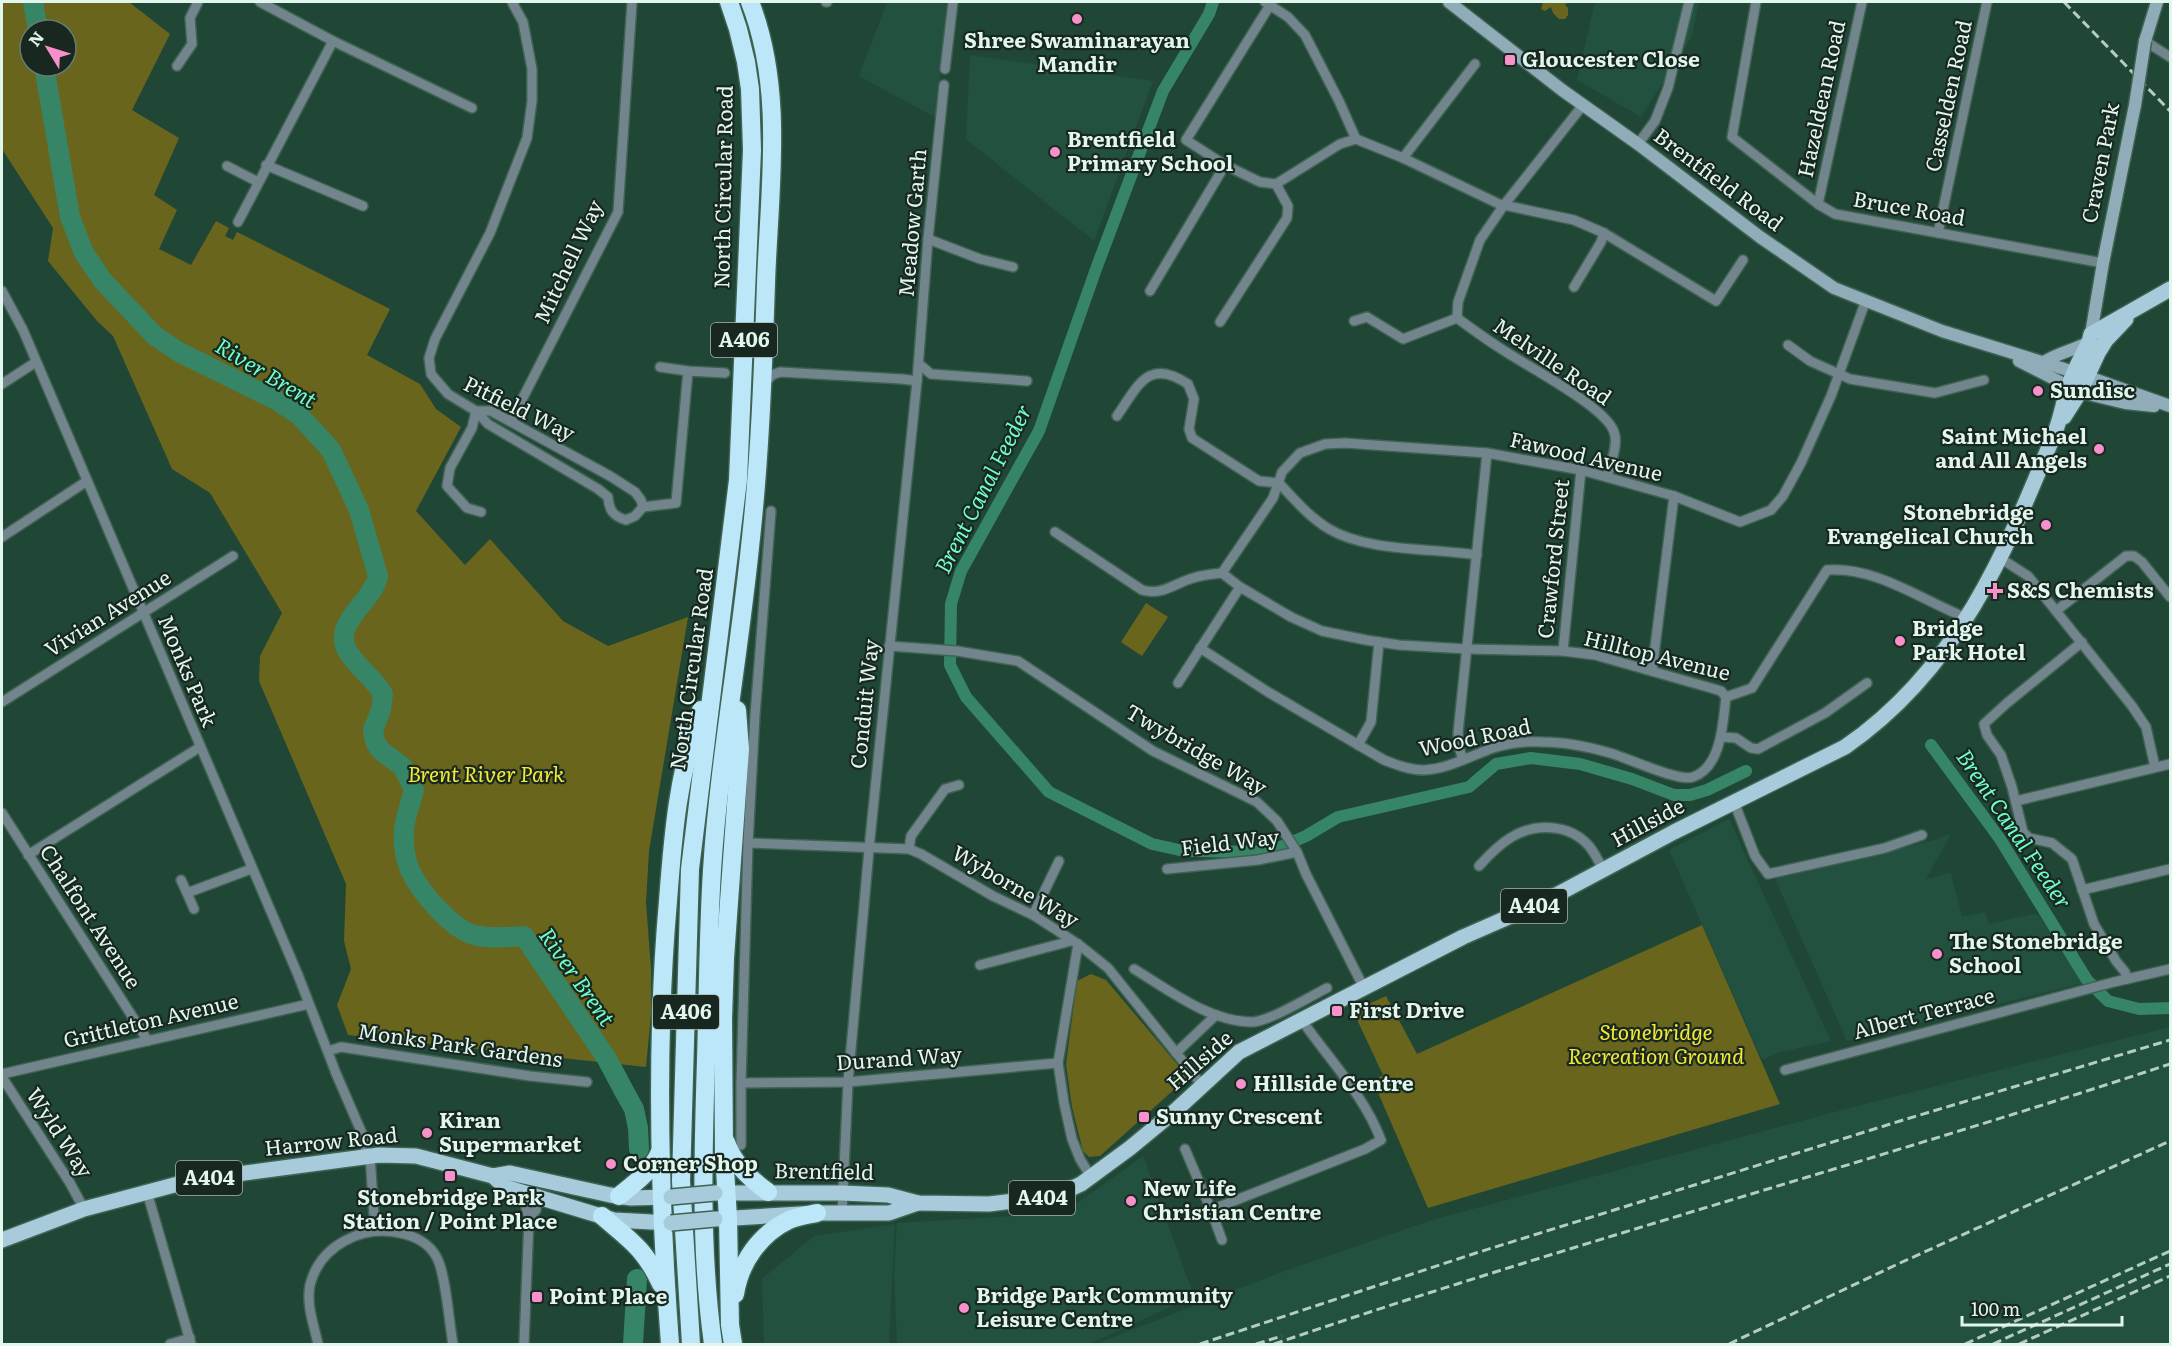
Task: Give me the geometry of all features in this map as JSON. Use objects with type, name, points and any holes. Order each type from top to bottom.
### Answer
[{"type":"highway","name":"North Circular Road","points":[[691,1344],[681,1181],[690,868],[738,480],[752,150],[750,90],[746,62],[729,2]]},
{"type":"highway","name":"North Circular Road","points":[[713,1344],[707,1280],[703,1181],[712,883],[720,792],[750,546],[763,388],[772,112],[769,74],[750,2]]},
{"type":"highway","points":[[669,1341],[665,1294],[666,1197],[660,1150],[664,952],[672,846],[686,757],[712,680]]},
{"type":"highway","points":[[733,1344],[721,1193],[724,1134],[725,957],[740,749],[734,682]]},
{"type":"highway","points":[[724,1134],[727,1146],[736,1161],[746,1174],[768,1192]]},
{"type":"highway","points":[[619,1196],[648,1172],[660,1150]]},
{"type":"highway","points":[[730,1325],[736,1286],[743,1267],[756,1246],[776,1228],[791,1219],[817,1213]]},
{"type":"highway","points":[[602,1215],[638,1245],[654,1270],[665,1294]]},
{"type":"main road","name":"A404","points":[[2090,338],[2170,289]]},
{"type":"main road","name":"A404","points":[[2077,382],[2106,340],[2134,310]]},
{"type":"main road","name":"Craven Park","points":[[2077,382],[2090,338]]},
{"type":"main road","name":"Hillside","points":[[1141,1139],[1239,1052],[1463,936],[1543,902],[1845,747],[1870,729],[1891,712],[1916,686],[1967,618],[2000,558],[2077,382]]},
{"type":"main road","name":"Brentfield","points":[[721,1193],[888,1195],[918,1203],[989,1204],[1038,1199],[1055,1196],[1092,1177],[1141,1139]]},
{"type":"main road","name":"Harrow Road","points":[[2,1240],[84,1209],[193,1180],[394,1154],[416,1156],[493,1176],[510,1173],[631,1198],[721,1193]]},
{"type":"main road","name":"Harrow Road","points":[[493,1176],[505,1187],[614,1220],[667,1224],[722,1219]]},
{"type":"main road","name":"Brentfield","points":[[722,1219],[817,1213],[889,1213],[918,1203]]},
{"type":"street","points":[[177,66],[192,44],[189,18],[198,2]]},
{"type":"street","points":[[260,2],[333,41],[472,108]]},
{"type":"street","name":"Pitfield Way","points":[[476,411],[491,411],[511,421],[634,492],[641,500],[643,507],[635,516],[626,520],[618,518],[612,514],[608,497],[598,489],[488,424],[476,411],[448,394],[431,374],[429,358],[435,339],[490,233],[527,138],[532,101],[532,69],[524,22],[512,2]]},
{"type":"street","name":"Mitchell Way","points":[[511,421],[618,212],[632,2]]},
{"type":"street","points":[[945,69],[953,2]]},
{"type":"street","name":"Brentfield Road","points":[[1449,2],[1583,105],[1799,265],[1834,288],[1942,331],[2044,362],[2077,382]]},
{"type":"street","points":[[1638,144],[1655,121],[1668,88],[1689,2]]},
{"type":"street","name":"Bruce Road","points":[[1756,2],[1732,137],[1818,204],[1835,214],[2103,263]]},
{"type":"street","name":"Hazeldean Road","points":[[1818,204],[1862,2]]},
{"type":"street","name":"Casselden Road","points":[[1938,233],[1987,2]]},
{"type":"street","name":"Craven Park","points":[[2090,338],[2145,41],[2157,2]]},
{"type":"street","points":[[1356,139],[1305,35],[1288,17],[1269,3],[1186,140],[1225,165],[1260,182],[1276,183],[1340,144],[1356,139],[1403,158],[1499,204],[1574,220],[1604,233],[1716,301],[1743,260]]},
{"type":"street","points":[[238,222],[333,41]]},
{"type":"street","points":[[2145,41],[2170,57]]},
{"type":"street","points":[[1403,158],[1475,64]]},
{"type":"street","name":"Meadow Garth","points":[[917,381],[928,239],[944,85]]},
{"type":"street","points":[[1354,321],[1368,317],[1403,339],[1457,318],[1458,302],[1480,240],[1504,205],[1583,105]]},
{"type":"street","points":[[267,165],[363,206]]},
{"type":"street","points":[[1150,291],[1225,165]]},
{"type":"street","points":[[227,166],[258,182]]},
{"type":"street","points":[[1220,322],[1287,218],[1288,206],[1276,183]]},
{"type":"street","points":[[1574,287],[1604,233]]},
{"type":"street","points":[[928,239],[980,259],[1013,267]]},
{"type":"street","name":"Monks Park","points":[[2,291],[23,330],[201,747],[364,1138],[368,1156],[375,1231]]},
{"type":"street","name":"Fawood Avenue","points":[[1222,573],[1273,498],[1282,472],[1300,453],[1325,444],[1345,442],[1487,453],[1581,470],[1674,495],[1740,522],[1771,510],[1783,496],[1802,463],[1831,396],[1866,300]]},
{"type":"street","name":"Melville Road","points":[[1457,318],[1582,400],[1608,422],[1615,433],[1614,449],[1607,477]]},
{"type":"street","points":[[2044,362],[2090,338]]},
{"type":"street","points":[[1788,345],[1810,360],[1850,379],[1935,393],[1984,380]]},
{"type":"street","name":"Brentfield Road","points":[[1988,345],[2077,382]]},
{"type":"street","points":[[2,384],[36,362]]},
{"type":"street","points":[[918,364],[931,374],[1027,381]]},
{"type":"street","points":[[660,367],[725,373]]},
{"type":"street","points":[[643,507],[676,503],[688,371]]},
{"type":"street","points":[[763,388],[772,375],[780,372],[917,381]]},
{"type":"street","points":[[1117,416],[1139,382],[1150,374],[1172,375],[1188,384],[1194,399],[1189,429],[1192,438],[1259,481],[1279,483],[1313,518],[1330,530],[1367,543],[1478,555]]},
{"type":"street","name":"Conduit Way","points":[[842,1213],[849,1082],[870,848],[917,381]]},
{"type":"street","points":[[2077,382],[2170,407]]},
{"type":"street","points":[[476,411],[472,428],[450,468],[447,486],[467,508],[481,512]]},
{"type":"street","points":[[1463,760],[1458,733],[1487,453]]},
{"type":"street","name":"Crawford Street","points":[[1563,651],[1581,470]]},
{"type":"street","points":[[2,537],[87,481]]},
{"type":"street","points":[[1652,671],[1674,495]]},
{"type":"street","points":[[741,1145],[748,843],[755,715],[771,511]]},
{"type":"street","points":[[1055,532],[1142,590],[1151,593],[1196,577],[1222,573]]},
{"type":"street","name":"Vivian Avenue","points":[[2,702],[233,556]]},
{"type":"street","points":[[2056,611],[2126,556],[2134,556],[2142,562],[2170,597]]},
{"type":"street","points":[[2000,558],[2028,576],[2141,718],[2146,727],[2155,768]]},
{"type":"street","name":"Hilltop Avenue","points":[[1222,573],[1240,587],[1307,626],[1322,631],[1379,642],[1467,649],[1563,651],[1595,655],[1721,692],[1726,697],[1752,688],[1827,570],[1844,569],[1883,580],[1967,618]]},
{"type":"street","points":[[1178,683],[1240,587]]},
{"type":"street","points":[[1358,746],[1371,722],[1379,642]]},
{"type":"street","points":[[2082,642],[1984,724],[2001,755],[2023,832],[2029,838],[2052,843],[2072,859],[2094,924],[2116,962],[2125,972],[2127,979]]},
{"type":"street","name":"Twybridge Way","points":[[889,646],[957,651],[1018,661],[1153,751],[1257,802],[1277,821],[1296,850],[1363,986]]},
{"type":"street","name":"Wood Road","points":[[1200,648],[1358,746],[1402,767],[1423,770],[1440,768],[1495,747],[1543,742],[1576,745],[1612,754],[1679,777],[1692,778],[1710,762],[1722,737],[1726,697]]},
{"type":"street","points":[[1722,737],[1736,738],[1751,748],[1758,749],[1825,713],[1867,683]]},
{"type":"street","points":[[28,855],[201,747]]},
{"type":"street","points":[[2016,801],[2170,764]]},
{"type":"street","points":[[909,849],[911,836],[945,789],[959,785]]},
{"type":"street","points":[[1734,802],[1755,856],[1768,874],[1885,848],[1922,836]]},
{"type":"street","name":"Chalfont Avenue","points":[[2,813],[148,1041]]},
{"type":"street","points":[[1479,866],[1509,838],[1528,829],[1552,827],[1583,840],[1591,848],[1603,870]]},
{"type":"street","name":"Wyborne Way","points":[[748,843],[909,849],[993,896],[1033,915],[1108,968],[1202,1085]]},
{"type":"street","name":"Field Way","points":[[1167,869],[1258,860],[1296,850]]},
{"type":"street","points":[[1033,915],[1059,861]]},
{"type":"street","points":[[2082,890],[2170,868]]},
{"type":"street","points":[[187,893],[252,869]]},
{"type":"street","points":[[182,880],[194,909]]},
{"type":"street","points":[[980,965],[1074,943],[1059,1063],[1064,1103],[1072,1139],[1080,1159],[1092,1177]]},
{"type":"street","points":[[1134,969],[1187,1001],[1216,1015],[1252,1022],[1272,1016],[1327,988]]},
{"type":"street","name":"Albert Terrace","points":[[1785,1070],[2170,969]]},
{"type":"street","name":"Grittleton Avenue","points":[[2,1075],[309,1004]]},
{"type":"street","points":[[1176,1053],[1216,1015]]},
{"type":"street","points":[[1211,1210],[1365,1149],[1380,1140],[1348,1082],[1301,1018]]},
{"type":"street","name":"Monks Park Gardens","points":[[328,1051],[341,1047],[530,1076],[587,1082]]},
{"type":"street","name":"Durand Way","points":[[741,1083],[849,1082],[1059,1063]]},
{"type":"street","name":"Wyld Way","points":[[2,1075],[70,1182],[84,1209]]},
{"type":"street","points":[[1185,1149],[1222,1240]]},
{"type":"street","points":[[529,1178],[538,1197],[536,1210],[529,1219]]},
{"type":"street","points":[[147,1192],[190,1341],[170,1344]]},
{"type":"street","points":[[522,1192],[529,1219],[525,1341]]},
{"type":"street","points":[[318,1344],[309,1308],[309,1293],[314,1276],[334,1247],[355,1235],[375,1231],[389,1231],[419,1239],[436,1256],[441,1272],[453,1344]]},
{"type":"shaded area","points":[[887,2],[947,2],[936,118],[859,76]]},
{"type":"shaded area","points":[[1595,2],[1699,2],[1692,36],[1641,117],[1577,80]]},
{"type":"shaded area","name":"Brentfield Primary School","points":[[970,55],[1153,81],[1094,241],[966,139]]},
{"type":"shaded area","points":[[1729,819],[1831,1041],[1780,1052],[1762,1060],[1669,850]]},
{"type":"shaded area","name":"The Stonebridge School","points":[[1951,834],[1926,879],[1951,873],[1962,917],[1985,912],[1989,924],[2033,914],[2039,915],[2084,983],[1847,1041],[1775,879],[1935,840]]},
{"type":"shaded area","points":[[2170,1027],[2170,1344],[1095,1344],[1282,1272],[1432,1220],[1857,1106]]},
{"type":"shaded area","points":[[1143,1156],[1194,1296],[1089,1344],[897,1344],[894,1272],[897,1223],[1048,1214],[1070,1208]]},
{"type":"shaded area","points":[[895,1224],[889,1344],[764,1344],[762,1279],[814,1236]]},
{"type":"green space","name":"Brent River Park","points":[[2,2],[129,2],[170,34],[132,110],[179,138],[154,195],[177,210],[159,249],[191,265],[216,221],[229,228],[225,236],[233,240],[237,232],[390,309],[367,355],[420,384],[436,409],[461,427],[416,511],[465,565],[490,539],[563,621],[608,646],[688,617],[649,851],[646,903],[651,968],[651,1014],[646,1067],[348,1035],[337,1005],[351,969],[344,941],[346,884],[259,681],[260,656],[282,613],[210,493],[172,469],[113,336],[97,321],[48,261],[53,228],[2,149]]},
{"type":"green space","points":[[1543,2],[1568,2],[1565,5],[1568,8],[1568,15],[1565,19],[1559,19],[1551,7],[1545,11],[1541,9]]},
{"type":"green space","points":[[1146,603],[1168,617],[1142,656],[1121,642]]},
{"type":"green space","name":"Stonebridge Recreation Ground","points":[[1702,925],[1780,1104],[1428,1208],[1373,1081],[1383,1075],[1353,1011],[1386,996],[1417,1054]]},
{"type":"green space","points":[[1091,974],[1106,980],[1188,1077],[1100,1156],[1089,1157],[1083,1151],[1072,1107],[1066,1064],[1077,981]]},
{"type":"waterway","name":"River Brent","points":[[33,2],[36,18]]},
{"type":"waterway","name":"Brent Canal Feeder","points":[[1213,2],[1209,14],[1163,91],[1096,269],[1039,431],[961,571],[951,604],[950,665],[966,697],[1049,792],[1152,844],[1184,851],[1269,852],[1306,836],[1338,817],[1469,787],[1496,764],[1531,758],[1580,764],[1632,779],[1674,795],[1690,795],[1707,790],[1746,771]]},
{"type":"waterway","name":"River Brent","points":[[46,78],[70,217],[84,253],[103,281],[155,336],[179,352],[278,401],[300,416],[331,450],[359,510],[378,576],[375,585],[349,621],[344,640],[351,656],[383,694],[381,710],[373,730],[375,741],[380,750],[403,767],[414,790],[404,830],[405,850],[410,870],[414,879],[437,908],[465,931],[486,937],[524,936],[607,1059],[634,1109],[639,1149]]},
{"type":"waterway","name":"Brent Canal Feeder","points":[[1931,745],[2000,839],[2087,980],[2108,1001],[2139,1009],[2170,1008]]},
{"type":"waterway","name":"River Brent","points":[[633,1344],[637,1279]]},
{"type":"railway","points":[[2064,2],[2170,111]]},
{"type":"railway","points":[[1200,1344],[1476,1253],[2170,1040]]},
{"type":"railway","points":[[1274,1344],[1497,1271],[1946,1135],[2170,1064]]},
{"type":"railway","points":[[1729,1344],[1900,1263],[2170,1141]]},
{"type":"railway","points":[[1965,1344],[2170,1251]]},
{"type":"railway","points":[[1993,1344],[2170,1264]]},
{"type":"railway","points":[[2019,1344],[2170,1276]]},
{"type":"railway","points":[[1256,1344],[1282,1336]]},
{"type":"place","name":"Shree Swaminarayan Mandir","points":[[1077,19]]},
{"type":"place","name":"Gloucester Close","points":[[1510,60]]},
{"type":"place","name":"Brentfield Primary School","points":[[1055,152]]},
{"type":"place","name":"Sundisc","points":[[2038,391]]},
{"type":"place","name":"Saint Michael and All Angels","points":[[2099,449]]},
{"type":"place","name":"Stonebridge Evangelical Church","points":[[2046,525]]},
{"type":"place","name":"S&S Chemists","points":[[1995,591]]},
{"type":"place","name":"Bridge Park Hotel","points":[[1900,641]]},
{"type":"place","name":"The Stonebridge School","points":[[1937,954]]},
{"type":"place","name":"First Drive","points":[[1337,1011]]},
{"type":"place","name":"Hillside Centre","points":[[1241,1084]]},
{"type":"place","name":"Sunny Crescent","points":[[1144,1117]]},
{"type":"place","name":"Kiran Supermarket","points":[[427,1133]]},
{"type":"place","name":"Corner Shop","points":[[611,1164]]},
{"type":"place","name":"Stonebridge Park Station / Point Place","points":[[450,1176]]},
{"type":"place","name":"New Life Christian Centre","points":[[1131,1201]]},
{"type":"place","name":"Point Place","points":[[537,1297]]},
{"type":"place","name":"Bridge Park Community Leisure Centre","points":[[964,1308]]}]
